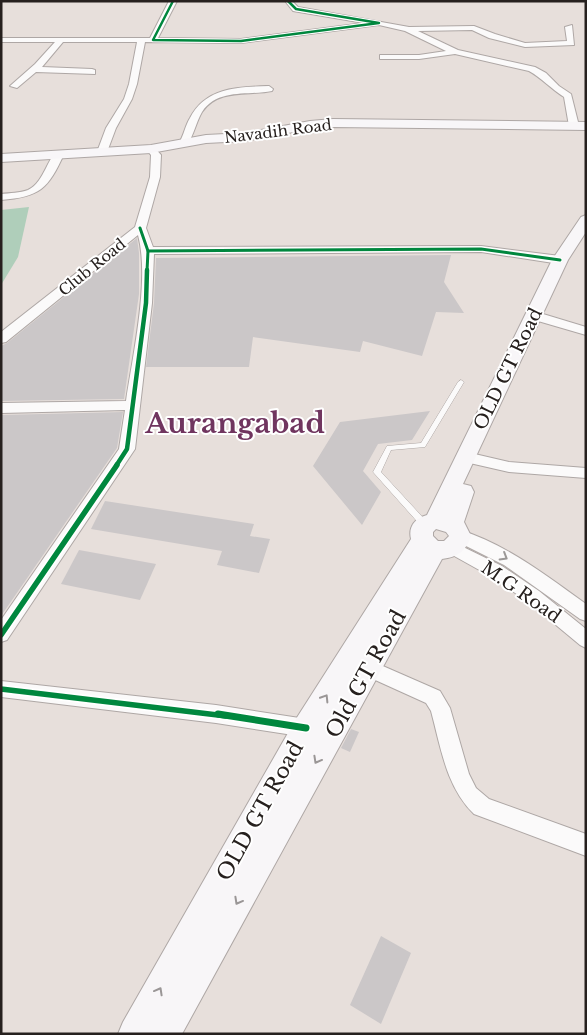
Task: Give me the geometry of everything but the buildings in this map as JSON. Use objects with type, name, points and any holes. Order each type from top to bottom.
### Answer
[{"type":"main road","name":"Navadih Road","points":[[1,158],[151,149],[333,123],[580,126]]},
{"type":"main road","name":"OLD GT Road","points":[[470,459],[560,260],[586,220]]},
{"type":"main road","name":"OLD GT Road","points":[[470,459],[586,239]]},
{"type":"main road","name":"Old GT Road","points":[[163,1034],[369,668],[441,535],[470,459]]},
{"type":"main road","name":"OLD GT Road","points":[[135,1034],[306,728],[441,535]]},
{"type":"street","points":[[153,40],[173,1]]},
{"type":"street","points":[[288,1],[296,9],[407,29],[455,52],[510,63],[538,72],[568,96],[580,126]]},
{"type":"street","points":[[1,40],[241,42],[378,23]]},
{"type":"street","points":[[407,29],[454,26],[474,28],[518,44],[536,46],[571,43],[569,27]]},
{"type":"street","points":[[14,86],[34,69],[61,40]]},
{"type":"street","points":[[102,152],[111,128],[131,91],[141,40]]},
{"type":"street","points":[[383,57],[419,57],[455,52]]},
{"type":"street","points":[[34,69],[92,72]]},
{"type":"street","points":[[184,143],[200,108],[214,96],[234,91],[270,89]]},
{"type":"street","name":"Club Road","points":[[1,339],[140,228],[155,177],[156,155],[151,149]]},
{"type":"street","points":[[1,197],[26,195],[42,188],[59,154]]},
{"type":"street","points":[[1,635],[127,449],[146,303],[148,251],[140,228]]},
{"type":"street","points":[[148,251],[481,249],[560,260]]},
{"type":"street","points":[[543,318],[586,332]]},
{"type":"street","points":[[1,408],[133,405]]},
{"type":"street","points":[[470,459],[509,467],[586,473]]},
{"type":"street","name":"M.G Road","points":[[441,535],[484,545],[518,565],[586,614]]},
{"type":"street","name":"M.G Road","points":[[441,535],[533,596],[586,640]]},
{"type":"street","points":[[369,668],[433,697],[440,708],[459,777],[469,795],[482,806],[586,845]]},
{"type":"street","points":[[1,689],[216,714],[306,728]]},
{"type":"lane","points":[[441,535],[376,472],[389,448],[423,446],[461,382]]},
{"type":"green space","points":[[29,207],[18,257],[1,285],[1,210]]},
{"type":"cycle path","points":[[173,1],[153,40],[241,41],[379,23],[296,9],[288,1]]},
{"type":"cycle path","points":[[1,635],[127,449],[146,303],[148,251],[140,228]]},
{"type":"cycle path","points":[[148,251],[481,249],[560,260]]},
{"type":"cycle path","points":[[1,689],[216,714],[306,728]]},
{"type":"district","name":"Aurangabad","points":[[235,423]]}]
